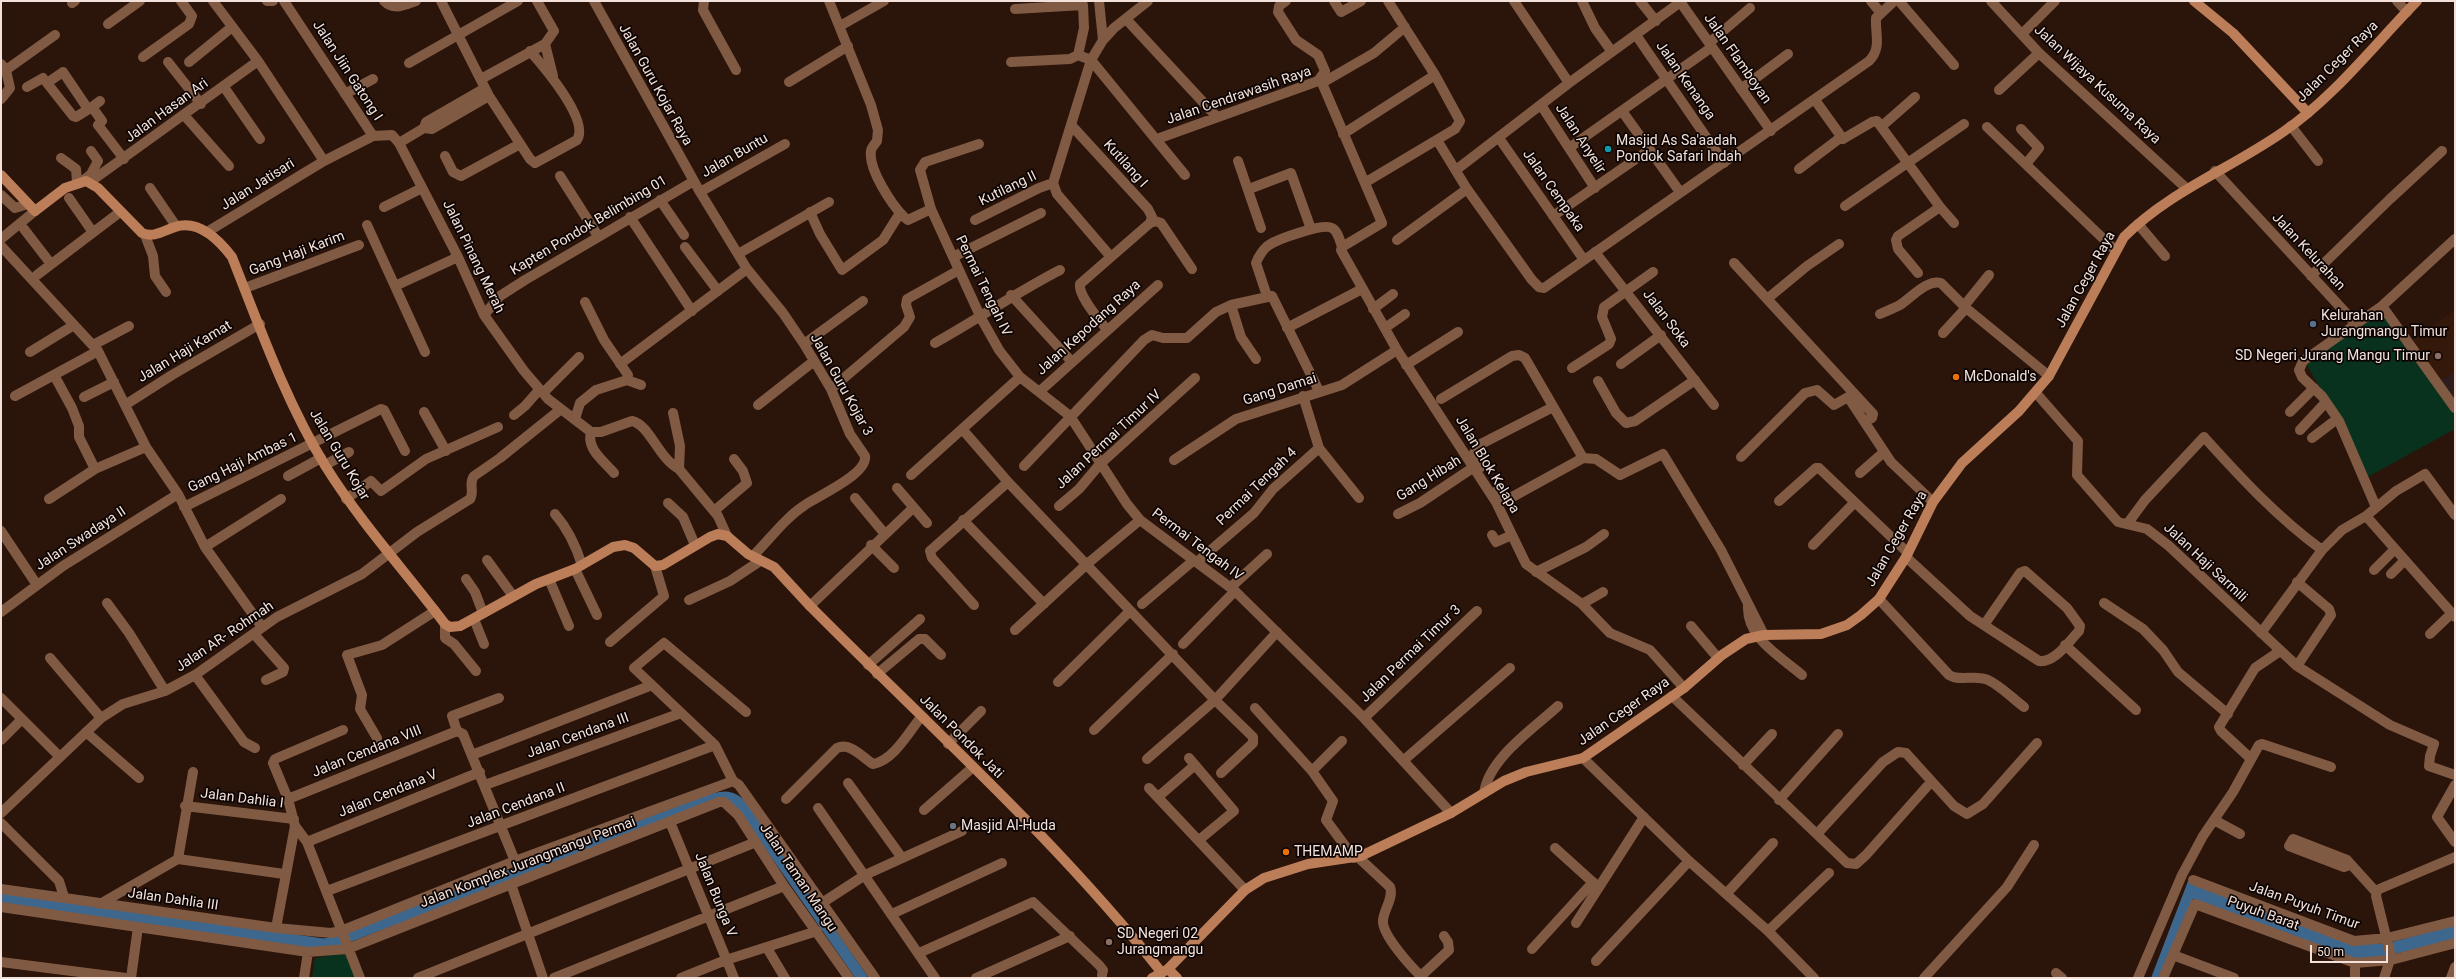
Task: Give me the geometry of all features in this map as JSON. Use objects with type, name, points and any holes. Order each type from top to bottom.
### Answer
[{"type":"street","points":[[108,24],[140,1]]},
{"type":"street","points":[[143,58],[189,24],[192,16],[182,1]]},
{"type":"street","points":[[213,1],[258,61],[324,161],[372,136],[392,135],[399,143],[424,128],[426,122],[485,88],[530,51],[545,44],[554,31],[537,1]]},
{"type":"street","name":"Jalan Jiin Gatong I","points":[[284,1],[372,136]]},
{"type":"street","points":[[384,1],[392,7],[401,7],[416,1]]},
{"type":"street","points":[[440,1],[485,88],[530,159],[536,163],[567,147],[577,140],[580,135],[580,124],[554,80],[530,51]]},
{"type":"street","points":[[409,63],[518,1]]},
{"type":"street","name":"Jalan Guru Kojar Raya","points":[[594,1],[616,45],[694,181]]},
{"type":"street","points":[[704,1],[703,10],[736,70]]},
{"type":"street","points":[[829,1],[848,46],[878,130],[877,141],[870,150],[870,160],[874,172],[900,213],[908,220],[931,209]]},
{"type":"street","points":[[840,26],[884,1]]},
{"type":"street","points":[[1099,1],[1103,40]]},
{"type":"street","points":[[1011,62],[1084,57],[1114,28],[1148,1]]},
{"type":"street","points":[[1286,1],[1279,6],[1278,12],[1296,40],[1318,55],[1325,72],[1320,82]]},
{"type":"street","points":[[1334,1],[1341,12],[1361,1]]},
{"type":"street","points":[[1366,182],[1455,129],[1460,121],[1436,75],[1388,1]]},
{"type":"street","points":[[1514,1],[1569,83]]},
{"type":"street","points":[[1582,1],[1595,28],[1612,52]]},
{"type":"street","points":[[1640,1],[1656,21]]},
{"type":"street","points":[[1871,1],[1880,12]]},
{"type":"street","points":[[1437,140],[1467,188],[1532,280],[1539,287],[1549,286],[1680,192],[1771,132],[1875,55],[1878,45],[1876,18],[1880,12],[1894,1]]},
{"type":"street","points":[[1899,1],[1954,66]]},
{"type":"street","name":"Jalan Wijaya Kusuma Raya","points":[[1991,1],[2039,53],[2186,188]]},
{"type":"street","points":[[2022,34],[2055,1]]},
{"type":"street","points":[[2194,1],[2233,33],[2308,113]]},
{"type":"street","points":[[2397,1],[2407,12]]},
{"type":"street","name":"Jalan Ceger Raya","points":[[1152,978],[1165,971],[1246,890],[1264,878],[1283,870],[1308,864],[1360,856],[1451,813],[1504,781],[1526,772],[1583,758],[1684,688],[1734,646],[1761,638],[1821,634],[1847,625],[1879,599],[1907,555],[1933,502],[1962,463],[2036,393],[2049,376],[2115,250],[2138,224],[2186,188],[2291,126],[2308,113],[2417,1]]},
{"type":"street","points":[[1456,170],[1569,83],[1681,2]]},
{"type":"street","name":"Jalan Flamboyan","points":[[1681,2],[1771,132]]},
{"type":"street","points":[[1014,8],[1083,5],[1084,57],[1072,126],[1053,183],[1057,194],[1111,257]]},
{"type":"street","points":[[1569,148],[1666,80],[1710,45],[1750,8]]},
{"type":"street","points":[[1126,19],[1216,116]]},
{"type":"street","points":[[189,62],[232,27]]},
{"type":"street","points":[[1320,82],[1374,53],[1405,27]]},
{"type":"street","points":[[1,99],[10,88],[4,67],[55,35]]},
{"type":"street","name":"Jalan Kenanga","points":[[1636,35],[1724,163]]},
{"type":"street","points":[[545,44],[554,80]]},
{"type":"street","points":[[789,82],[848,46]]},
{"type":"street","points":[[1998,90],[2039,53]]},
{"type":"street","points":[[1742,89],[1788,54]]},
{"type":"street","name":"Jalan Cendrawasih Raya","points":[[1084,57],[1157,139],[1185,175]]},
{"type":"street","name":"Jalan Hasan Ari","points":[[83,182],[124,159],[258,61]]},
{"type":"street","points":[[168,62],[200,104]]},
{"type":"street","points":[[47,83],[62,72],[94,106],[102,121],[98,125],[124,159]]},
{"type":"street","points":[[1343,134],[1436,75]]},
{"type":"street","points":[[28,87],[43,78],[73,116],[76,117],[94,106]]},
{"type":"street","points":[[345,94],[372,79]]},
{"type":"street","name":"Jalan Cendrawasih Raya","points":[[1157,139],[1216,116],[1320,82],[1366,182],[1382,223],[1342,247]]},
{"type":"street","points":[[224,87],[260,139]]},
{"type":"street","points":[[1882,126],[1915,97]]},
{"type":"street","points":[[1815,100],[1840,138]]},
{"type":"street","name":"Jalan Anyelir","points":[[1541,105],[1595,188]]},
{"type":"street","points":[[1622,111],[1680,192]]},
{"type":"street","points":[[184,115],[229,166]]},
{"type":"street","points":[[1799,169],[1840,138],[1847,138],[1872,122],[1877,121],[1940,207],[1954,223]]},
{"type":"street","points":[[1845,206],[1964,124]]},
{"type":"street","name":"Kutilang I","points":[[1072,126],[1148,209],[1152,217],[1150,223]]},
{"type":"street","points":[[2291,126],[2318,161]]},
{"type":"street","points":[[1987,127],[2115,250]]},
{"type":"street","points":[[2022,129],[2039,148],[2026,164]]},
{"type":"street","name":"Jalan Cempaka","points":[[1499,138],[1584,260]]},
{"type":"street","name":"Jalan Pinang Merah","points":[[399,143],[458,256],[484,315],[541,392],[591,432]]},
{"type":"street","points":[[445,156],[453,172],[461,176],[520,144]]},
{"type":"street","name":"Jalan Buntu","points":[[700,192],[785,144]]},
{"type":"street","name":"Permai Tengah IV","points":[[979,144],[921,166],[920,170],[931,209],[981,318],[1000,350],[1020,377],[1070,416],[1100,464],[1140,520],[1233,589],[1364,718],[1451,813]]},
{"type":"street","points":[[1553,216],[1649,150]]},
{"type":"street","points":[[1,239],[31,207],[65,188],[83,182],[91,174],[98,161],[91,151]]},
{"type":"street","points":[[2311,276],[2442,151]]},
{"type":"street","points":[[61,158],[76,169],[83,182],[120,212],[145,235],[153,256],[155,276],[166,292]]},
{"type":"street","name":"Jalan Jatisari","points":[[207,232],[324,161]]},
{"type":"street","points":[[1238,161],[1261,228]]},
{"type":"street","name":"Jalan Kelurahan","points":[[2215,171],[2356,324]]},
{"type":"street","points":[[1248,189],[1290,173],[1311,229],[1269,245],[1258,258],[1256,263],[1267,296]]},
{"type":"street","points":[[1,175],[31,207]]},
{"type":"street","points":[[560,176],[598,236]]},
{"type":"street","name":"Jalan Guru Kojar 3","points":[[694,181],[747,269],[783,313],[804,344],[831,389],[850,434],[865,460],[854,474],[838,486],[806,504],[789,518],[757,559]]},
{"type":"street","name":"Kapten Pondok Belimbing 01","points":[[484,315],[500,296],[630,217],[694,181]]},
{"type":"street","name":"Kutilang II","points":[[976,220],[1039,188],[1053,183]]},
{"type":"street","points":[[150,188],[176,226]]},
{"type":"street","points":[[384,207],[422,188]]},
{"type":"street","points":[[1397,240],[1467,188]]},
{"type":"street","points":[[1,195],[15,208],[31,207]]},
{"type":"street","points":[[69,198],[92,231]]},
{"type":"street","points":[[660,200],[684,235]]},
{"type":"street","points":[[738,254],[829,202]]},
{"type":"street","points":[[1918,273],[1898,249],[1896,240],[1898,236],[1940,207]]},
{"type":"street","points":[[37,275],[92,231],[120,212]]},
{"type":"street","points":[[810,212],[820,234],[842,270],[883,240],[900,213]]},
{"type":"street","points":[[953,257],[1041,213]]},
{"type":"street","points":[[630,217],[692,311]]},
{"type":"street","points":[[1107,330],[1079,289],[1084,279],[1150,223],[1154,221],[1161,223],[1192,269]]},
{"type":"street","points":[[2138,224],[2165,256]]},
{"type":"street","points":[[368,225],[425,352]]},
{"type":"street","name":"Jalan Guru Kojar","points":[[145,235],[160,234],[176,226],[199,227],[218,240],[232,257],[293,406],[323,462],[346,499],[445,624]]},
{"type":"street","name":"Jalan Blok Kelapa","points":[[1311,229],[1333,228],[1342,247],[1342,253],[1373,309],[1406,365],[1496,502],[1526,564],[1582,604],[1610,633],[1650,650],[1684,688]]},
{"type":"street","points":[[24,229],[51,264]]},
{"type":"street","points":[[2376,507],[2337,419],[2326,402],[2302,377],[2299,370],[2300,364],[2382,306],[2455,239]]},
{"type":"street","points":[[1767,299],[1807,266],[1839,244]]},
{"type":"street","name":"Gang Haji Karim","points":[[244,288],[359,245]]},
{"type":"street","points":[[1,246],[95,348],[114,382],[146,447],[178,494],[205,547],[258,631],[284,668],[283,672],[266,680]]},
{"type":"street","points":[[685,247],[718,291]]},
{"type":"street","name":"Jalan Soka","points":[[1595,252],[1627,291],[1714,405]]},
{"type":"street","points":[[395,286],[458,256]]},
{"type":"street","points":[[1734,263],[1873,414],[1872,418],[1864,421]]},
{"type":"street","points":[[620,364],[747,269]]},
{"type":"street","points":[[831,389],[904,327],[910,317],[906,305],[907,300],[959,270]]},
{"type":"street","points":[[935,343],[981,318],[1012,295],[1060,270]]},
{"type":"street","points":[[1572,368],[1609,344],[1611,339],[1602,317],[1604,307],[1653,272]]},
{"type":"street","points":[[1943,333],[1989,275]]},
{"type":"street","points":[[1880,314],[1900,305],[1936,282],[1941,284],[1965,307],[2049,376]]},
{"type":"street","name":"Jalan Kepodang Raya","points":[[1039,392],[1158,285]]},
{"type":"street","points":[[1287,328],[1362,289]]},
{"type":"street","points":[[1373,309],[1394,294]]},
{"type":"street","points":[[1012,295],[1072,362]]},
{"type":"street","points":[[1024,466],[1144,340],[1152,335],[1163,338],[1187,338],[1216,312],[1231,304],[1272,296],[1319,391]]},
{"type":"street","points":[[804,344],[863,301]]},
{"type":"street","points":[[585,302],[604,340],[628,375],[627,380]]},
{"type":"street","points":[[1231,304],[1241,337],[1256,359]]},
{"type":"street","points":[[2382,306],[2455,408]]},
{"type":"street","points":[[1385,328],[1405,314]]},
{"type":"street","name":"Jalan Haji Kamat","points":[[125,405],[192,363],[260,324]]},
{"type":"street","points":[[30,352],[74,325]]},
{"type":"street","points":[[15,396],[54,375],[129,326]]},
{"type":"street","points":[[1406,365],[1458,332]]},
{"type":"street","points":[[1622,364],[1661,335]]},
{"type":"street","name":"Gang Damai","points":[[1174,460],[1236,419],[1348,382],[1397,350]]},
{"type":"street","points":[[1440,399],[1512,356],[1519,355],[1525,358],[1552,407],[1583,458]]},
{"type":"street","points":[[514,414],[526,406],[579,357]]},
{"type":"street","points":[[758,405],[814,361]]},
{"type":"street","points":[[54,375],[72,408],[79,426],[79,437],[95,469]]},
{"type":"street","points":[[911,475],[963,430],[1020,377]]},
{"type":"street","name":"Jalan Permai Timur IV","points":[[1059,506],[1078,489],[1100,464],[1195,378]]},
{"type":"street","points":[[575,419],[580,403],[596,390],[627,380],[641,385]]},
{"type":"street","points":[[1598,381],[1616,413],[1626,423],[1635,421],[1695,380]]},
{"type":"street","points":[[84,397],[114,382]]},
{"type":"street","points":[[2290,412],[2314,388]]},
{"type":"street","points":[[1742,457],[1805,393],[1812,390],[1822,393],[1834,405],[1848,397],[1884,452],[1910,481],[1933,502]]},
{"type":"street","name":"Jalan Haji Sarmili","points":[[2036,393],[2078,440],[2079,446],[2076,472],[2078,478],[2118,522],[2123,524],[2128,523],[2147,529],[2169,546],[2260,633],[2297,666],[2390,725],[2434,744],[2430,756],[2429,766],[2455,775]]},
{"type":"street","points":[[1303,396],[1319,448],[1359,498]]},
{"type":"street","points":[[2300,430],[2326,402]]},
{"type":"street","points":[[1552,407],[1479,445],[1475,449],[1476,458],[1498,497],[1505,501],[1510,499],[1583,458],[1596,459],[1620,475],[1660,455],[1666,456],[1721,550],[1748,605],[1755,613],[1761,638],[1802,675]]},
{"type":"street","name":"Gang Haji Ambas 1","points":[[184,507],[314,444],[381,409],[384,410],[405,451]]},
{"type":"street","name":"Jalan AR- Rohmah","points":[[59,756],[101,718],[123,704],[165,691],[195,675],[258,631],[362,574],[389,555],[417,532],[470,498],[472,495],[471,480],[474,476],[561,409]]},
{"type":"street","points":[[424,412],[446,451]]},
{"type":"street","points":[[673,413],[680,446],[680,469]]},
{"type":"street","points":[[2312,438],[2337,419]]},
{"type":"street","points":[[614,473],[592,448],[589,439],[591,432],[601,432],[632,421],[638,422],[661,454],[671,464],[680,469],[714,511],[725,529],[727,536],[718,534],[663,565],[655,566]]},
{"type":"street","points":[[346,499],[371,481],[381,491],[426,459],[498,427]]},
{"type":"street","points":[[963,430],[1008,482],[1130,611],[1255,739],[1253,743],[1221,773]]},
{"type":"street","points":[[2128,523],[2145,500],[2204,437],[2257,495],[2291,527],[2322,550]]},
{"type":"street","points":[[49,499],[95,469],[146,447]]},
{"type":"street","name":"Permai Tengah 4","points":[[1142,604],[1254,513],[1273,489],[1319,448]]},
{"type":"street","points":[[288,476],[349,452]]},
{"type":"street","points":[[1860,474],[1884,452]]},
{"type":"street","points":[[714,511],[747,483],[743,471],[734,459]]},
{"type":"street","name":"Gang Hibah","points":[[1398,514],[1420,503],[1474,467]]},
{"type":"street","points":[[1779,501],[1816,468],[1822,470],[1970,616],[1984,626],[2039,661],[2049,660],[2079,631],[2078,622],[2067,608],[2025,571],[2020,573],[1984,626]]},
{"type":"street","points":[[2260,633],[2322,550],[2342,530],[2366,516],[2376,507],[2425,474],[2455,515]]},
{"type":"street","points":[[974,605],[930,554],[962,520],[1008,482]]},
{"type":"street","points":[[897,488],[927,523]]},
{"type":"street","name":"Jalan Swadaya II","points":[[1,612],[37,584],[178,494]]},
{"type":"street","points":[[854,498],[884,533]]},
{"type":"street","points":[[205,547],[280,499]]},
{"type":"street","points":[[1813,546],[1854,503]]},
{"type":"street","points":[[668,504],[683,517],[695,546]]},
{"type":"street","points":[[810,606],[871,545],[913,508]]},
{"type":"street","points":[[555,514],[576,548],[578,567],[597,615]]},
{"type":"street","points":[[2366,516],[2454,615],[2430,634]]},
{"type":"street","points":[[962,520],[1044,604]]},
{"type":"street","points":[[1015,630],[1087,564],[1140,520]]},
{"type":"street","points":[[1,531],[37,584]]},
{"type":"street","points":[[1536,572],[1586,547],[1604,534]]},
{"type":"street","points":[[1492,535],[1496,542],[1512,535]]},
{"type":"street","name":"Jalan Pondok Jati","points":[[727,536],[757,559],[779,571],[810,606],[868,665],[1028,822],[1165,971],[1177,978]]},
{"type":"street","points":[[476,670],[454,644],[445,638],[445,624],[455,627],[474,619],[513,596],[578,567],[613,548],[625,545],[634,548],[655,566],[664,596],[610,642]]},
{"type":"street","points":[[871,545],[894,568]]},
{"type":"street","points":[[2374,570],[2395,549]]},
{"type":"street","points":[[1182,644],[1267,554]]},
{"type":"street","points":[[689,600],[730,581],[757,559]]},
{"type":"street","points":[[487,560],[513,596]]},
{"type":"street","points":[[2391,574],[2405,560]]},
{"type":"street","points":[[466,579],[475,592],[483,613]]},
{"type":"street","points":[[549,579],[569,626]]},
{"type":"street","points":[[2297,582],[2329,609],[2331,615],[2297,666]]},
{"type":"street","points":[[1582,604],[1603,592]]},
{"type":"street","points":[[1879,599],[1942,669],[1952,678],[1974,676],[1988,680],[2024,707]]},
{"type":"street","points":[[107,603],[129,633],[165,691]]},
{"type":"street","points":[[2104,603],[2143,629],[2163,650],[2178,672],[2228,714]]},
{"type":"street","points":[[377,738],[360,709],[362,695],[347,655],[382,645],[435,611]]},
{"type":"street","points":[[1058,682],[1130,611]]},
{"type":"street","name":"Jalan Permai Timur 3","points":[[1364,718],[1476,611]]},
{"type":"street","points":[[474,619],[484,644]]},
{"type":"street","points":[[868,665],[920,619]]},
{"type":"street","points":[[1691,626],[1718,658]]},
{"type":"street","points":[[1147,760],[1216,699],[1277,632]]},
{"type":"street","points":[[877,674],[919,639],[925,639],[942,655]]},
{"type":"street","points":[[746,712],[664,643],[634,668],[715,745],[726,764],[733,781],[739,785],[825,901],[875,978]]},
{"type":"street","points":[[2065,646],[2136,710]]},
{"type":"street","points":[[2250,758],[2221,731],[2219,727],[2256,668],[2280,651]]},
{"type":"street","points":[[1094,730],[1173,654]]},
{"type":"street","points":[[50,658],[101,718]]},
{"type":"street","points":[[1404,760],[1510,668]]},
{"type":"street","points":[[195,675],[244,742],[255,748]]},
{"type":"street","points":[[472,755],[652,685]]},
{"type":"street","points":[[1672,696],[1780,800],[1818,834],[1847,864],[1856,864],[1930,782]]},
{"type":"street","points":[[1,698],[59,756],[1,813]]},
{"type":"street","points":[[457,731],[452,716],[499,698]]},
{"type":"street","points":[[1484,793],[1486,782],[1496,763],[1558,706]]},
{"type":"street","points":[[1255,708],[1312,771],[1333,801],[1326,820],[1390,887],[1391,895],[1383,920],[1384,928],[1422,977],[1450,950],[1448,942],[1444,936]]},
{"type":"street","points":[[948,744],[981,711]]},
{"type":"street","name":"Jalan Cendana III","points":[[485,785],[682,713]]},
{"type":"street","points":[[786,799],[837,748],[848,746],[873,764],[881,763],[900,743],[921,717]]},
{"type":"street","points":[[1,740],[22,719]]},
{"type":"street","points":[[344,730],[275,759],[273,763],[288,799],[294,822],[307,842],[327,891],[344,941],[360,978]]},
{"type":"street","name":"Jalan Komplex Jurangmangu Permai","points":[[457,731],[463,734],[480,772],[515,861]]},
{"type":"street","name":"Jalan Cendana VIII","points":[[288,799],[457,731]]},
{"type":"street","points":[[86,732],[139,778]]},
{"type":"street","points":[[1743,765],[1772,734]]},
{"type":"street","points":[[1780,800],[1838,734]]},
{"type":"street","points":[[1312,771],[1342,741]]},
{"type":"street","points":[[1818,834],[1891,755],[1898,752],[1906,754],[1930,782],[1960,812],[1967,814],[1983,804],[2037,743]]},
{"type":"street","points":[[2138,978],[2182,875],[2214,820],[2233,792],[2250,758],[2259,745],[2262,744],[2331,767]]},
{"type":"street","name":"Jalan Cendana II","points":[[327,891],[502,827],[715,745]]},
{"type":"street","points":[[1583,758],[1689,861],[1727,893],[1768,931],[1814,978]]},
{"type":"street","points":[[1158,797],[1192,762],[1234,811],[1199,840]]},
{"type":"street","points":[[924,810],[972,768]]},
{"type":"street","points":[[178,859],[185,806],[193,772]]},
{"type":"street","name":"Jalan Cendana V","points":[[307,842],[480,772]]},
{"type":"street","name":"Jalan Komplex Jurangmangu Permai","points":[[344,941],[515,861],[733,781]]},
{"type":"street","points":[[848,783],[902,858]]},
{"type":"street","points":[[2455,785],[2437,817],[2455,842]]},
{"type":"street","points":[[1149,788],[1246,890]]},
{"type":"street","name":"Jalan Komplex Jurangmangu Permai","points":[[1,907],[308,952],[511,884],[719,802]]},
{"type":"street","name":"Jalan Taman Mangu","points":[[719,802],[726,802],[732,806],[784,886],[849,978]]},
{"type":"street","name":"Jalan Dahlia I","points":[[185,806],[294,822]]},
{"type":"street","points":[[818,808],[865,874],[935,978]]},
{"type":"street","points":[[1576,923],[1596,884],[1644,817]]},
{"type":"street","points":[[2214,820],[2240,834]]},
{"type":"street","points":[[276,928],[280,873],[294,822]]},
{"type":"street","name":"Jalan Bunga V","points":[[670,822],[690,867],[708,916],[734,978]]},
{"type":"street","points":[[1,823],[60,881],[64,897]]},
{"type":"street","points":[[825,901],[865,874],[962,831]]},
{"type":"street","points":[[2349,865],[2344,867],[2290,847],[2292,840],[2347,860],[2349,865],[2376,892],[2391,958],[2384,978]]},
{"type":"street","points":[[418,978],[690,867],[756,842]]},
{"type":"street","points":[[1727,893],[1773,843]]},
{"type":"street","points":[[1924,978],[2007,887],[2034,845]]},
{"type":"street","points":[[1555,848],[1596,884]]},
{"type":"street","points":[[2376,892],[2379,888],[2455,858]]},
{"type":"street","points":[[100,904],[178,859],[280,873]]},
{"type":"street","points":[[1596,961],[1689,861]]},
{"type":"street","points":[[892,914],[1002,863]]},
{"type":"street","points":[[1768,931],[1829,873]]},
{"type":"street","name":"Jalan Puyuh Timur","points":[[2193,880],[2354,941],[2388,940],[2455,921]]},
{"type":"street","points":[[511,884],[543,978]]},
{"type":"street","points":[[1532,949],[1596,884]]},
{"type":"street","points":[[554,978],[784,886]]},
{"type":"street","name":"Jalan Dahlia III","points":[[1,889],[64,897],[100,904],[320,933],[344,941]]},
{"type":"street","points":[[919,953],[1031,902],[1039,907],[1100,965],[1103,970],[1100,977]]},
{"type":"street","name":"Puyuh Barat","points":[[2173,955],[2195,904],[2355,963],[2391,958],[2455,943]]},
{"type":"street","points":[[131,978],[138,927]]},
{"type":"street","points":[[681,978],[726,960],[817,931]]},
{"type":"street","points":[[976,978],[1070,936]]},
{"type":"street","points":[[767,948],[785,978]]},
{"type":"street","points":[[304,978],[308,952]]},
{"type":"street","points":[[2163,978],[2173,955],[2234,978]]},
{"type":"street","points":[[1,962],[126,978]]},
{"type":"street","points":[[2355,963],[2355,978]]},
{"type":"street","points":[[2451,978],[2455,968]]},
{"type":"shaded area","name":"SD Negeri Jurang Mangu Timur","points":[[2455,309],[2455,371],[2439,382],[2410,342]]},
{"type":"shaded area","points":[[2455,371],[2455,405],[2439,382]]},
{"type":"green space","points":[[2384,306],[2455,405],[2455,429],[2364,479],[2339,420],[2304,360]]},
{"type":"green space","points":[[348,952],[358,978],[312,978],[315,958]]},
{"type":"water","points":[[2188,881],[2354,945],[2388,943],[2455,925],[2455,939],[2391,955],[2357,960],[2193,899],[2162,978],[2151,978]]},
{"type":"waterway","points":[[1,898],[323,944],[332,943],[709,800],[728,797],[732,798],[743,807],[862,978]]},
{"type":"place","name":"Masjid As Sa'aadah Pondok Safari Indah","points":[[1608,149]]},
{"type":"place","name":"Kelurahan Jurangmangu Timur","points":[[2313,324]]},
{"type":"place","name":"SD Negeri Jurang Mangu Timur","points":[[2438,356]]},
{"type":"place","name":"McDonald's","points":[[1956,377]]},
{"type":"place","name":"Masjid Al-Huda","points":[[953,826]]},
{"type":"place","name":"THEMAMP","points":[[1286,852]]},
{"type":"place","name":"SD Negeri 02 Jurangmangu","points":[[1109,942]]}]
